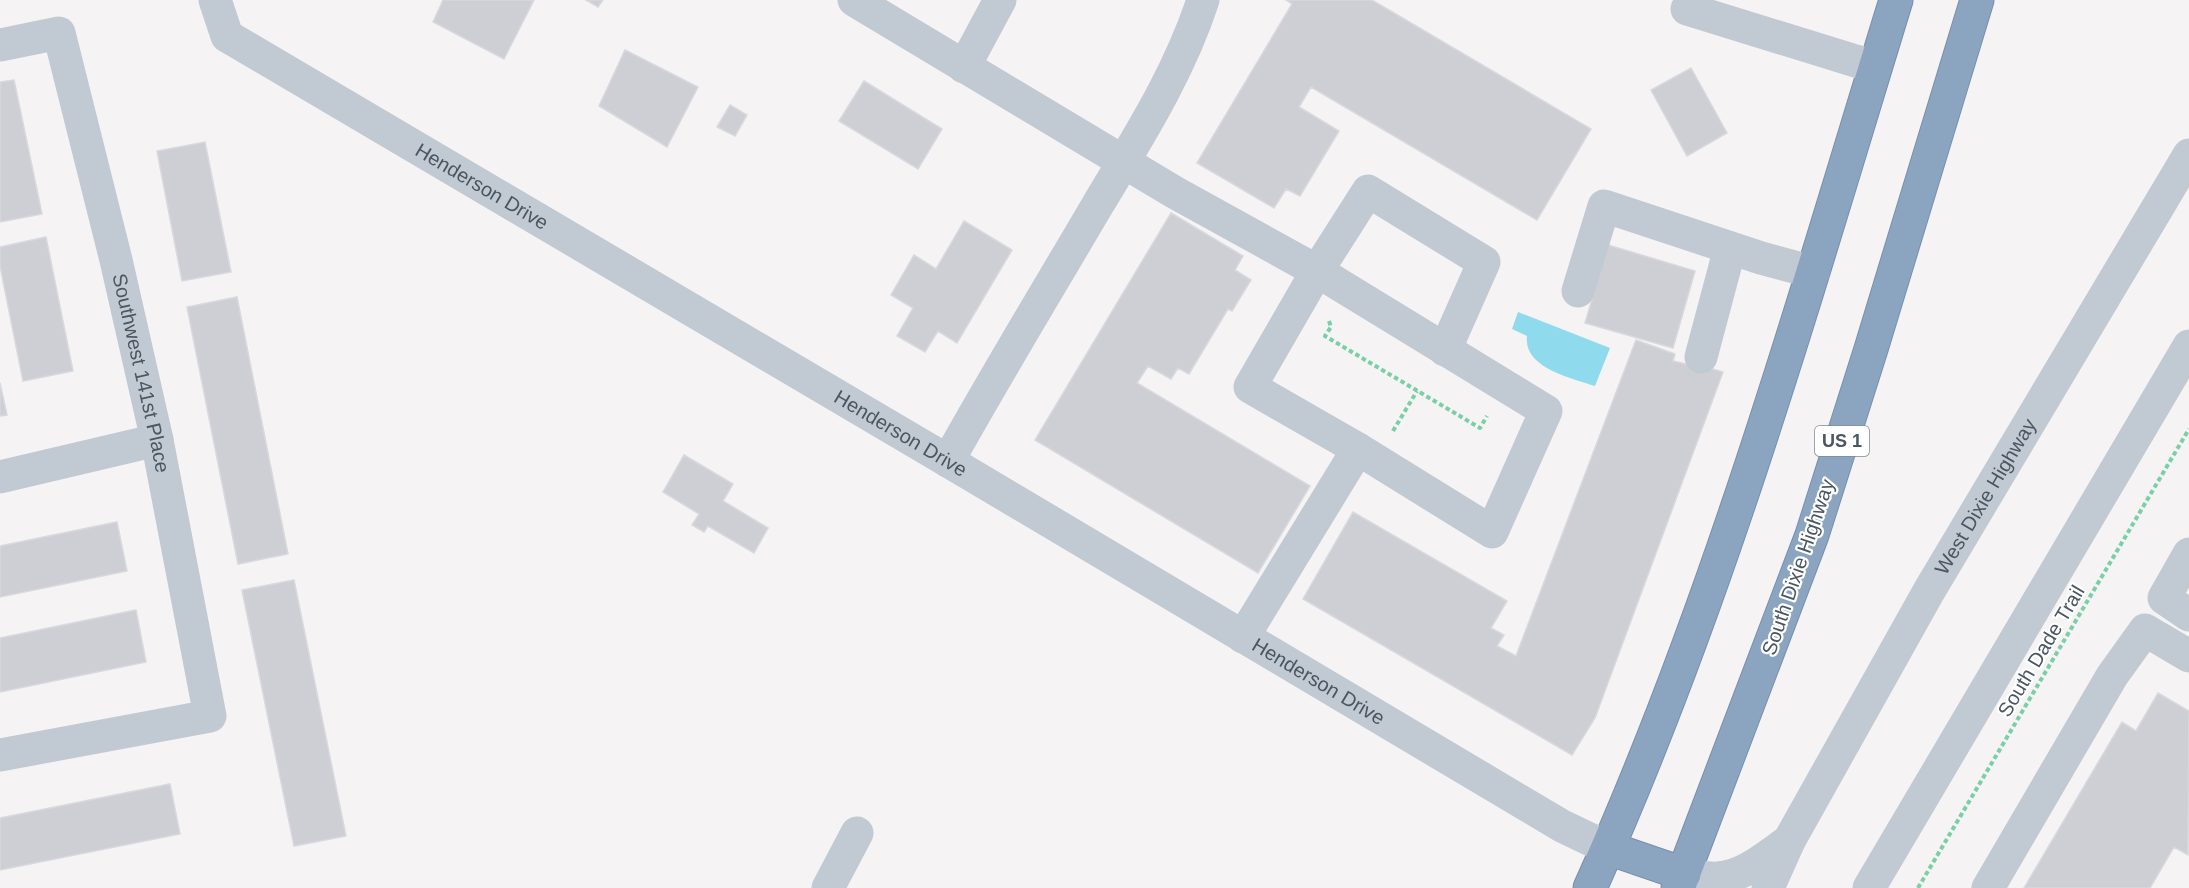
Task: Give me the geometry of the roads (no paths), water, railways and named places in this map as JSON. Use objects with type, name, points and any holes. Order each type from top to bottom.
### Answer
[{"type":"highway","points":[[1590,888],[1677,677],[1733,519],[1813,272],[1896,0]]},
{"type":"highway","name":"South Dixie Highway","points":[[1681,881],[1812,535],[1871,350],[1977,0]]},
{"type":"highway","points":[[1608,848],[1681,881]]},
{"type":"street","name":"Henderson Drive","points":[[215,0],[227,36],[1562,826],[1608,848]]},
{"type":"street","points":[[854,0],[1123,161],[1317,271],[1445,350],[1546,411],[1492,532],[1358,449],[1251,387],[1317,271],[1368,191],[1484,262],[1445,350]]},
{"type":"street","points":[[964,67],[1000,0]]},
{"type":"street","points":[[948,461],[1167,86],[1203,0]]},
{"type":"street","points":[[1687,9],[1875,67]]},
{"type":"street","name":"Southwest 141st Place","points":[[0,45],[59,33],[158,440],[210,716],[0,755]]},
{"type":"street","name":"West Dixie Highway","points":[[1767,888],[1789,841],[1929,591],[2189,155]]},
{"type":"street","points":[[1578,291],[1604,206],[1730,248],[1813,272]]},
{"type":"street","points":[[1701,357],[1730,248]]},
{"type":"street","points":[[1869,888],[2189,346]]},
{"type":"street","points":[[0,477],[158,440]]},
{"type":"street","points":[[1243,637],[1358,449]]},
{"type":"street","points":[[1988,888],[2112,676],[2145,630],[2176,607],[2189,554]]},
{"type":"street","points":[[2145,630],[2189,656]]},
{"type":"street","points":[[828,888],[857,832]]},
{"type":"street","name":"West Dixie Highway","points":[[1681,881],[1737,874],[1789,841]]},
{"type":"water","points":[[1518,312],[1610,348],[1595,386],[1562,375],[1541,364],[1528,347],[1527,336],[1512,329]]}]
